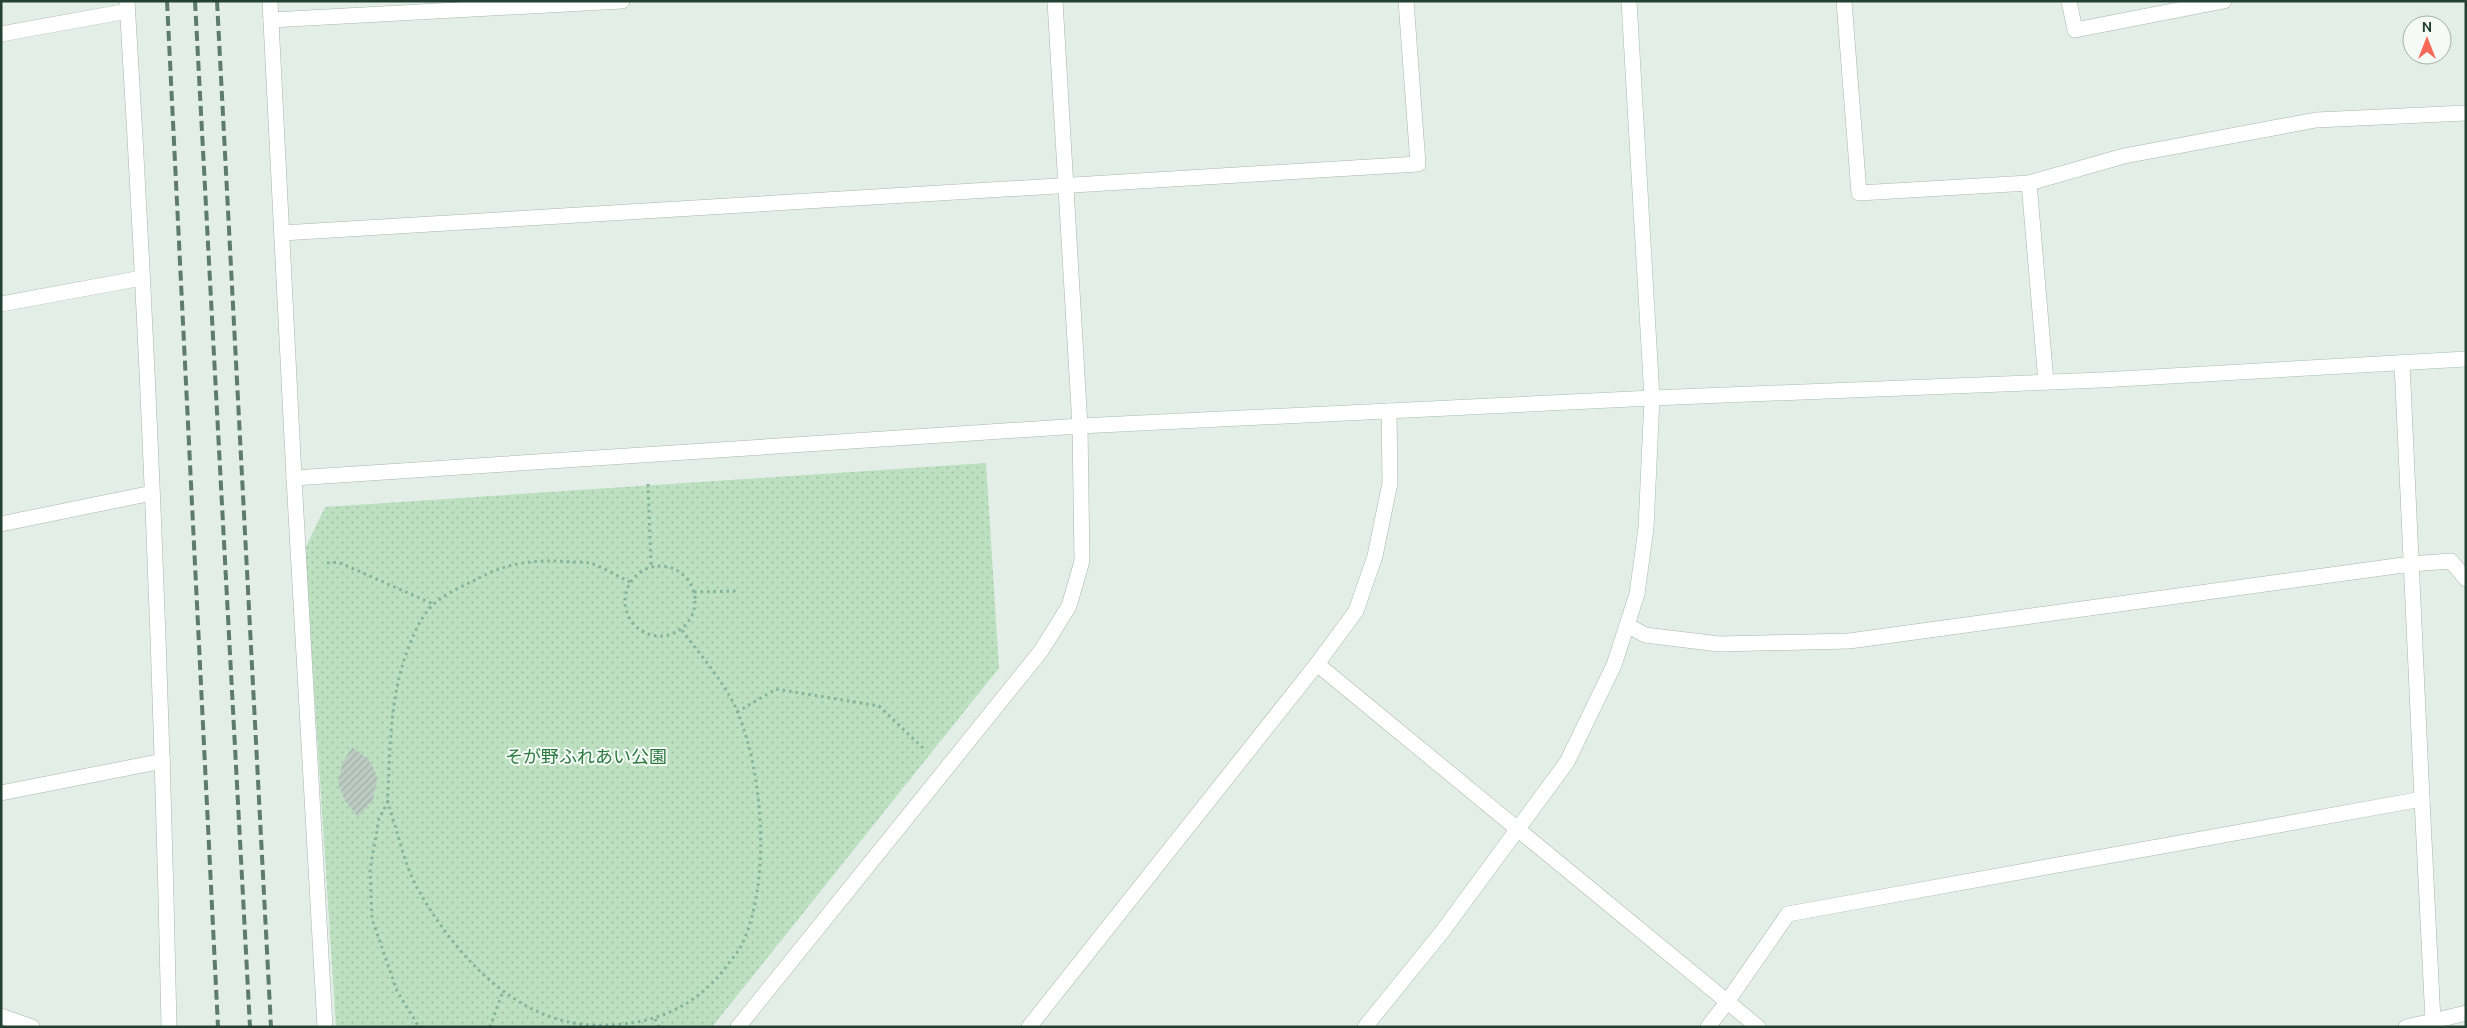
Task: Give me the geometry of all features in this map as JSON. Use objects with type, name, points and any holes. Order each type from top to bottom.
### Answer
[{"type":"street","points":[[270,1],[294,478],[325,1027]]},
{"type":"street","points":[[271,20],[622,1]]},
{"type":"street","points":[[738,1027],[1041,651],[1069,606],[1082,561],[1080,426],[1055,1]]},
{"type":"street","points":[[282,233],[1418,164],[1406,1]]},
{"type":"street","points":[[1365,1027],[1442,932],[1567,762],[1614,665],[1637,594],[1646,528],[1652,398],[1629,1]]},
{"type":"street","points":[[1844,1],[1859,194],[2028,183],[2124,156],[2316,120],[2466,113]]},
{"type":"street","points":[[2069,1],[2075,30],[2224,1]]},
{"type":"street","points":[[1,34],[127,6],[142,278],[163,761],[168,1027]]},
{"type":"street","points":[[2028,183],[2046,382]]},
{"type":"street","points":[[1,304],[142,278]]},
{"type":"street","points":[[294,478],[1080,426],[1652,398],[2046,382],[2466,359]]},
{"type":"street","points":[[2402,363],[2433,1021]]},
{"type":"street","points":[[1029,1027],[1356,611],[1375,556],[1390,483],[1389,411]]},
{"type":"street","points":[[1,524],[152,493]]},
{"type":"street","points":[[1627,625],[1645,635],[1719,644],[1849,641],[2411,564],[2451,560],[2466,579]]},
{"type":"street","points":[[1316,664],[1758,1027]]},
{"type":"street","points":[[1,793],[163,761]]},
{"type":"street","points":[[1708,1027],[1728,1002],[1788,914],[2422,799]]},
{"type":"street","points":[[2406,1027],[2466,1013]]},
{"type":"street","points":[[1,1016],[32,1027]]},
{"type":"path","points":[[646,455],[652,566]]},
{"type":"path","points":[[630,582],[590,563],[529,560],[499,568],[433,604],[415,633],[403,660],[394,698],[388,801],[401,846],[417,889],[446,932],[473,964],[503,991],[555,1019],[588,1025],[620,1025],[655,1019],[686,1006],[721,974],[743,944],[756,899],[759,862],[758,792],[752,760],[737,712],[722,686],[681,629]]},
{"type":"path","points":[[299,566],[338,562],[433,604]]},
{"type":"path","points":[[665,565],[678,570],[689,580],[694,592],[695,606],[690,619],[681,629],[668,635],[654,636],[641,631],[631,622],[625,609],[624,595],[630,582],[639,572],[652,566],[665,565]]},
{"type":"path","points":[[694,592],[738,591]]},
{"type":"path","points":[[737,712],[776,689],[879,706],[945,770]]},
{"type":"path","points":[[388,801],[379,819],[370,870],[372,918],[397,991],[419,1027]]},
{"type":"path","points":[[490,1027],[503,991]]},
{"type":"path","points":[[655,1019],[659,1027]]},
{"type":"green space","name":"そが野ふれあい公園","points":[[986,463],[999,668],[712,1027],[336,1027],[305,549],[325,507]]},
{"type":"building","points":[[352,747],[368,759],[374,769],[377,780],[373,800],[358,817],[345,801],[338,783],[342,764]]},
{"type":"railway","points":[[167,1],[218,1027]]},
{"type":"railway","points":[[195,1],[250,1027]]},
{"type":"railway","points":[[217,1],[271,1027]]}]
